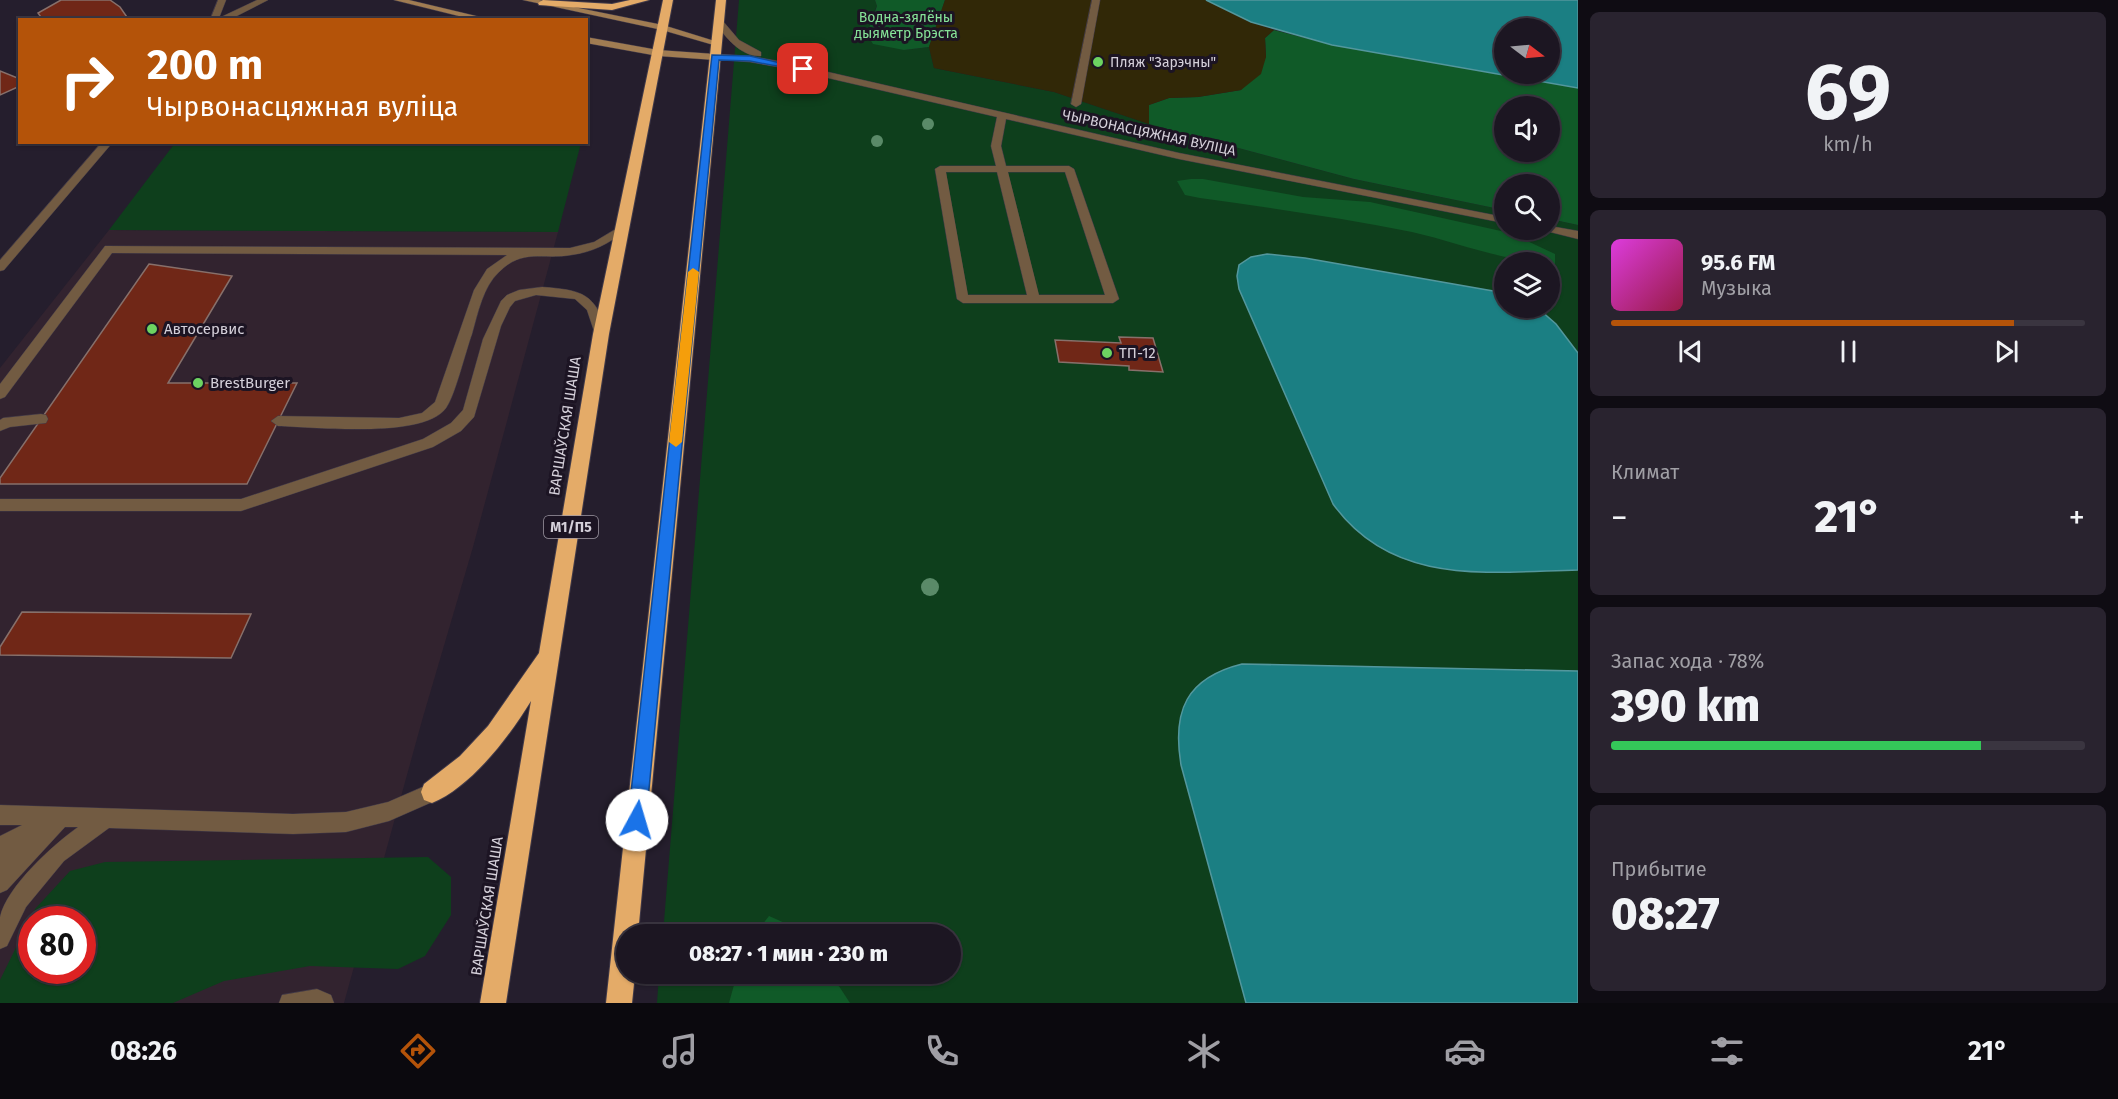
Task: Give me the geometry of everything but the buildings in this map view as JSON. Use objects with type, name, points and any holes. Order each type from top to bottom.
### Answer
[{"type":"highway","points":[[543,3],[612,7],[644,0]]},
{"type":"highway","name":"ВАРШАЎСКАЯ ШАША","points":[[493,1003],[601,334],[668,0]]},
{"type":"highway","points":[[619,1003],[721,0]]},
{"type":"highway","points":[[432,792],[458,773],[489,744],[516,709],[549,652]]},
{"type":"main road","points":[[398,0],[480,18]]},
{"type":"main road","name":"ЧЫРВОНАСЦЯЖНАЯ ВУЛІЦА","points":[[527,0],[663,28],[716,50]]},
{"type":"main road","name":"ЧЫРВОНАСЦЯЖНАЯ ВУЛІЦА","points":[[588,40],[658,53],[716,50]]},
{"type":"street","points":[[215,18],[222,0]]},
{"type":"street","points":[[225,18],[264,0]]},
{"type":"street","points":[[1076,104],[1096,0]]},
{"type":"street","name":"ЧЫРВОНАСЦЯЖНАЯ ВУЛІЦА","points":[[718,22],[740,47],[789,66]]},
{"type":"street","name":"ЧЫРВОНАСЦЯЖНАЯ ВУЛІЦА","points":[[716,50],[1179,156],[1494,218]]},
{"type":"street","points":[[1002,116],[996,146],[1035,299]]},
{"type":"street","points":[[0,267],[106,144]]},
{"type":"street","points":[[939,169],[1001,169],[1069,169],[1113,299],[963,299],[939,169]]},
{"type":"street","points":[[0,394],[110,249],[570,252],[598,245],[621,229]]},
{"type":"street","points":[[1560,231],[1578,235]]},
{"type":"street","points":[[278,421],[399,423],[426,417],[441,405],[480,290],[489,272],[505,260],[525,252]]},
{"type":"street","points":[[0,505],[241,505],[428,443],[454,428],[469,413],[500,314],[510,298],[528,291],[541,291],[569,293],[587,300],[595,310],[601,334]]},
{"type":"street","points":[[0,426],[8,422],[41,419]]},
{"type":"street","points":[[0,815],[293,824],[346,822],[389,811],[432,792]]},
{"type":"street","points":[[0,844],[62,816]]},
{"type":"street","points":[[0,855],[62,816]]},
{"type":"street","points":[[0,860],[62,816]]},
{"type":"street","points":[[0,869],[62,816]]},
{"type":"street","points":[[0,883],[62,816]]},
{"type":"street","points":[[0,939],[19,900],[57,854],[106,818]]},
{"type":"street","points":[[290,1003],[317,1000],[323,1003]]},
{"type":"shaded area","points":[[739,0],[875,0],[877,6],[873,14],[904,50],[929,47],[934,68],[1054,92],[1149,124],[1354,179],[1494,208],[1494,240],[1560,240],[1560,221],[1578,225],[1578,1003],[657,1003],[658,984],[961,984],[961,924],[664,924]]},
{"type":"shaded area","points":[[1206,0],[1578,0],[1578,88],[1555,84],[1560,84],[1560,18],[1494,18],[1494,73],[1332,45],[1251,22]]},
{"type":"shaded area","points":[[174,144],[581,144],[558,232],[109,230]]},
{"type":"shaded area","points":[[109,230],[558,232],[473,547],[423,717],[344,1003],[0,1003],[0,368]]},
{"type":"shaded area","points":[[1267,254],[1305,258],[1494,291],[1494,318],[1549,318],[1556,324],[1578,353],[1578,570],[1477,572],[1444,569],[1413,562],[1384,550],[1357,531],[1333,504],[1239,289],[1237,276],[1239,265],[1251,257]]},
{"type":"shaded area","points":[[1242,664],[1578,671],[1578,1003],[1246,1003],[1181,765],[1179,746],[1182,713],[1187,700],[1196,688],[1223,670]]},
{"type":"shaded area","points":[[428,857],[451,877],[451,915],[425,956],[398,969],[310,966],[224,981],[173,1003],[0,1003],[0,980],[18,943],[18,984],[96,984],[96,906],[38,906],[70,871],[105,862]]},
{"type":"green space","name":"Водна-зялёны дыяметр Брэста","points":[[875,0],[945,0],[929,47],[904,50],[873,44],[867,34],[877,6]]},
{"type":"green space","points":[[1274,30],[1332,45],[1494,73],[1494,84],[1555,84],[1578,88],[1578,225],[1560,221],[1560,174],[1494,174],[1494,208],[1354,179],[1149,124],[1149,105],[1169,98],[1198,97],[1241,90],[1266,57],[1265,38]]},
{"type":"green space","points":[[1203,179],[1303,197],[1370,202],[1494,229],[1494,240],[1525,240],[1551,252],[1494,252],[1494,254],[1412,232],[1185,195],[1177,181]]},
{"type":"green space","points":[[769,916],[787,924],[763,924]]},
{"type":"green space","points":[[734,984],[838,984],[850,1003],[729,1003]]},
{"type":"sand","name":"Пляж \"Зарэчны\"","points":[[945,0],[1206,0],[1251,22],[1274,30],[1265,38],[1266,57],[1261,74],[1241,90],[1198,97],[1169,98],[1149,105],[1149,124],[1054,92],[934,68],[929,47]]},
{"type":"slow traffic","points":[[676,442],[693,272]]},
{"type":"place","name":"Пляж \"Зарэчны\"","points":[[1098,62]]},
{"type":"place","name":"Автосервис","points":[[152,329]]},
{"type":"place","name":"ТП-12","points":[[1107,353]]},
{"type":"place","name":"BrestBurger","points":[[198,383]]},
{"type":"route","points":[[637,820],[715,57],[737,57],[803,69]]}]
